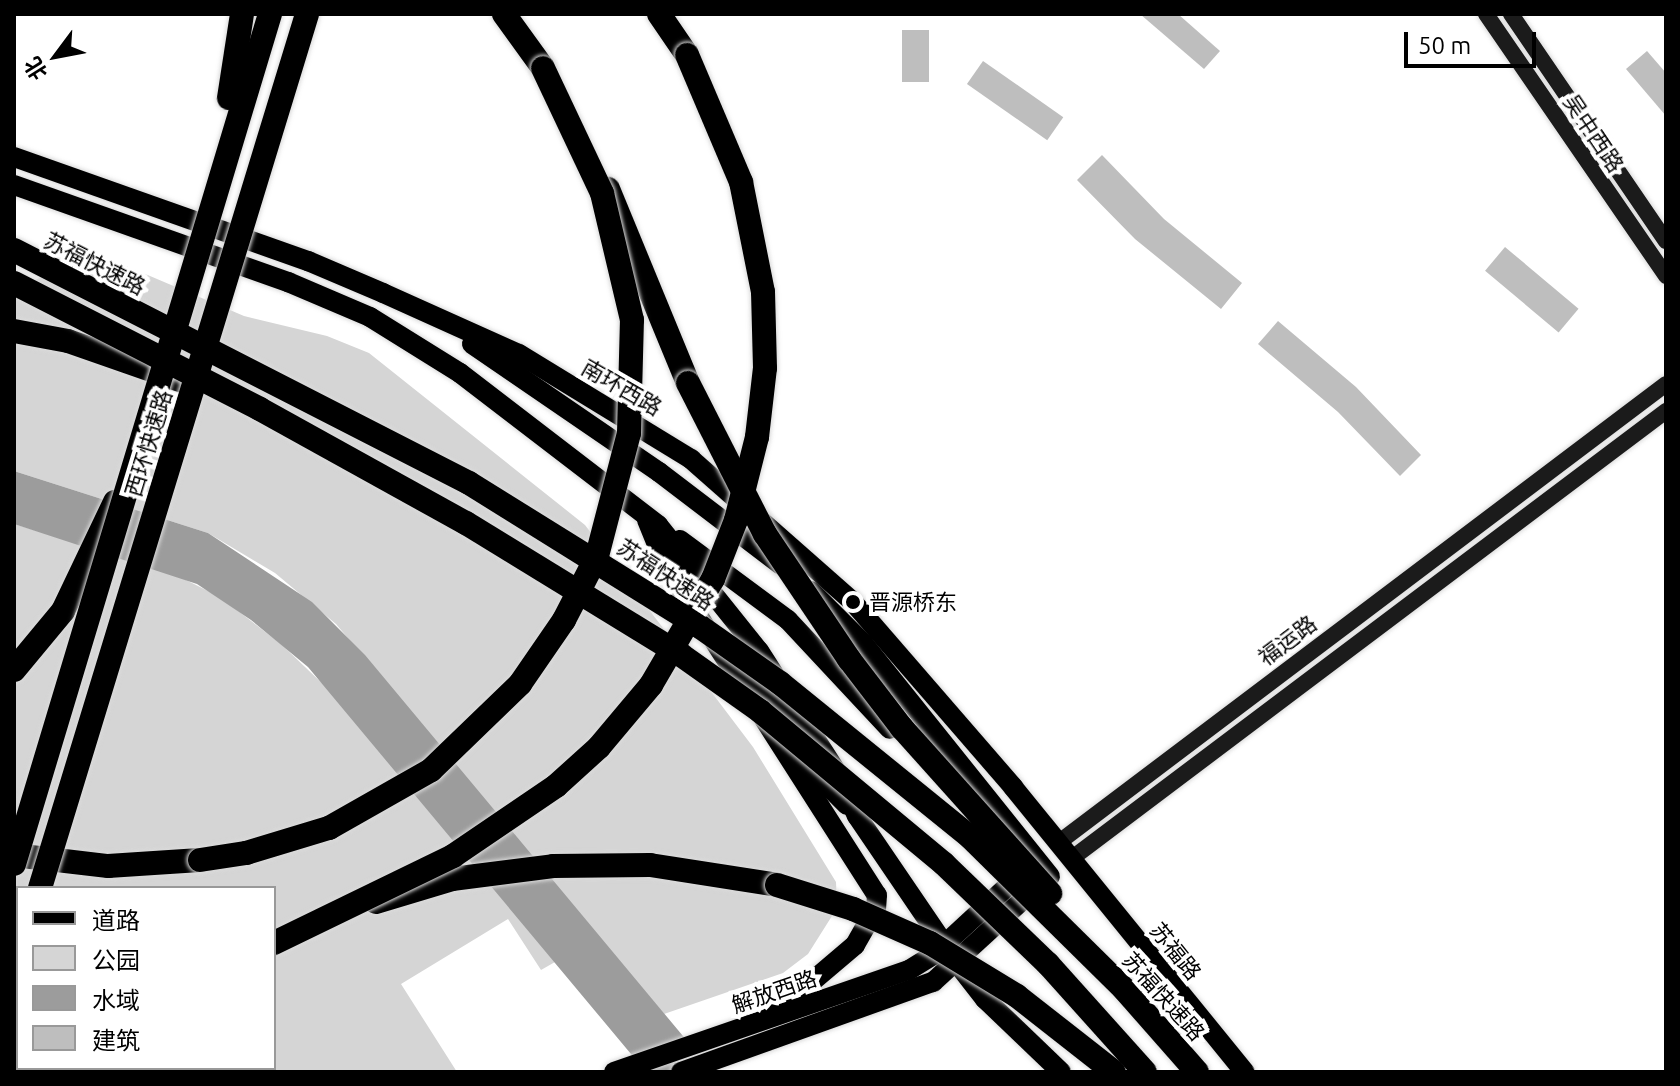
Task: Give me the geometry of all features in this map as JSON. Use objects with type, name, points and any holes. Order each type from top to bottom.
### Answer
[{"type":"highway","points":[[185,293],[239,55],[242,14]]},
{"type":"highway","name":"西环快速路","points":[[14,864],[270,14]]},
{"type":"highway","name":"西环快速路","points":[[41,886],[307,14]]},
{"type":"highway","points":[[504,14],[558,93],[616,207],[714,440],[793,578],[902,728],[1137,990],[1199,1072]]},
{"type":"highway","points":[[276,942],[487,835],[556,786],[599,747],[683,636],[736,520],[757,437],[765,368],[759,253],[727,140],[687,55],[659,14]]},
{"type":"highway","points":[[14,855],[69,865],[150,865],[246,853],[329,828],[368,810],[448,756],[542,655],[597,556],[610,517],[629,433],[634,362],[632,320],[613,229],[558,93]]},
{"type":"highway","name":"苏福快速路","points":[[14,248],[51,271],[469,483],[599,560],[768,674],[970,837],[1125,990],[1199,1072]]},
{"type":"highway","points":[[14,283],[260,409],[570,583],[760,711],[954,873],[1048,964],[1145,1072]]},
{"type":"highway","points":[[14,331],[113,354],[260,409]]},
{"type":"highway","points":[[14,670],[63,611],[134,464]]},
{"type":"highway","points":[[324,919],[487,872],[599,864],[735,875],[812,895],[930,943],[1028,1005],[1114,1072]]},
{"type":"main road","name":"吴中西路","points":[[1486,14],[1666,276]]},
{"type":"main road","name":"吴中西路","points":[[1511,14],[1666,241]]},
{"type":"main road","name":"南环西路","points":[[14,157],[308,261],[519,354],[667,442],[728,489],[853,602],[1064,851]]},
{"type":"main road","points":[[14,185],[288,282],[370,317],[460,373],[652,520],[758,594],[820,650],[1026,883]]},
{"type":"main road","points":[[432,317],[659,472],[804,585],[863,643],[1043,868]]},
{"type":"main road","name":"福运路","points":[[944,944],[1026,883],[1367,610],[1666,384]]},
{"type":"main road","name":"福运路","points":[[1064,851],[1380,626],[1666,411]]},
{"type":"main road","points":[[652,520],[759,651],[838,774],[857,816],[957,963],[985,999],[1061,1072]]},
{"type":"main road","points":[[652,520],[665,564],[877,895],[876,908],[855,945],[770,1017]]},
{"type":"main road","name":"苏福路","points":[[1064,851],[1245,1072]]},
{"type":"main road","name":"福运路","points":[[957,963],[1026,883]]},
{"type":"main road","name":"解放西路","points":[[622,1069],[909,970],[944,944]]},
{"type":"main road","name":"解放西路","points":[[681,1072],[917,990],[957,963]]},
{"type":"green space","points":[[103,256],[244,316],[327,336],[369,353],[585,525],[753,747],[836,882],[837,908],[808,954],[783,973],[664,1014],[336,624],[275,573],[208,533],[14,471],[14,290],[82,258]]},
{"type":"green space","points":[[14,524],[166,570],[220,597],[281,644],[328,689],[555,962],[541,970],[508,919],[401,984],[457,1072],[14,1072]]},
{"type":"water","points":[[14,471],[208,533],[312,602],[365,655],[713,1072],[646,1072],[308,667],[251,620],[197,584],[14,524]]},
{"type":"building","points":[[1140,14],[1178,14],[1220,51],[1204,69]]},
{"type":"building","points":[[902,30],[929,30],[929,82],[902,82]]},
{"type":"building","points":[[1647,51],[1666,73],[1666,116],[1626,69]]},
{"type":"building","points":[[983,61],[1063,117],[1047,140],[967,84]]},
{"type":"building","points":[[1102,155],[1164,219],[1242,283],[1221,309],[1135,239],[1077,180]]},
{"type":"building","points":[[1505,247],[1579,309],[1559,332],[1485,271]]},
{"type":"building","points":[[1278,321],[1356,387],[1421,455],[1400,476],[1338,412],[1258,344]]},
{"type":"place","name":"晋源桥东","points":[[853,602]]}]
